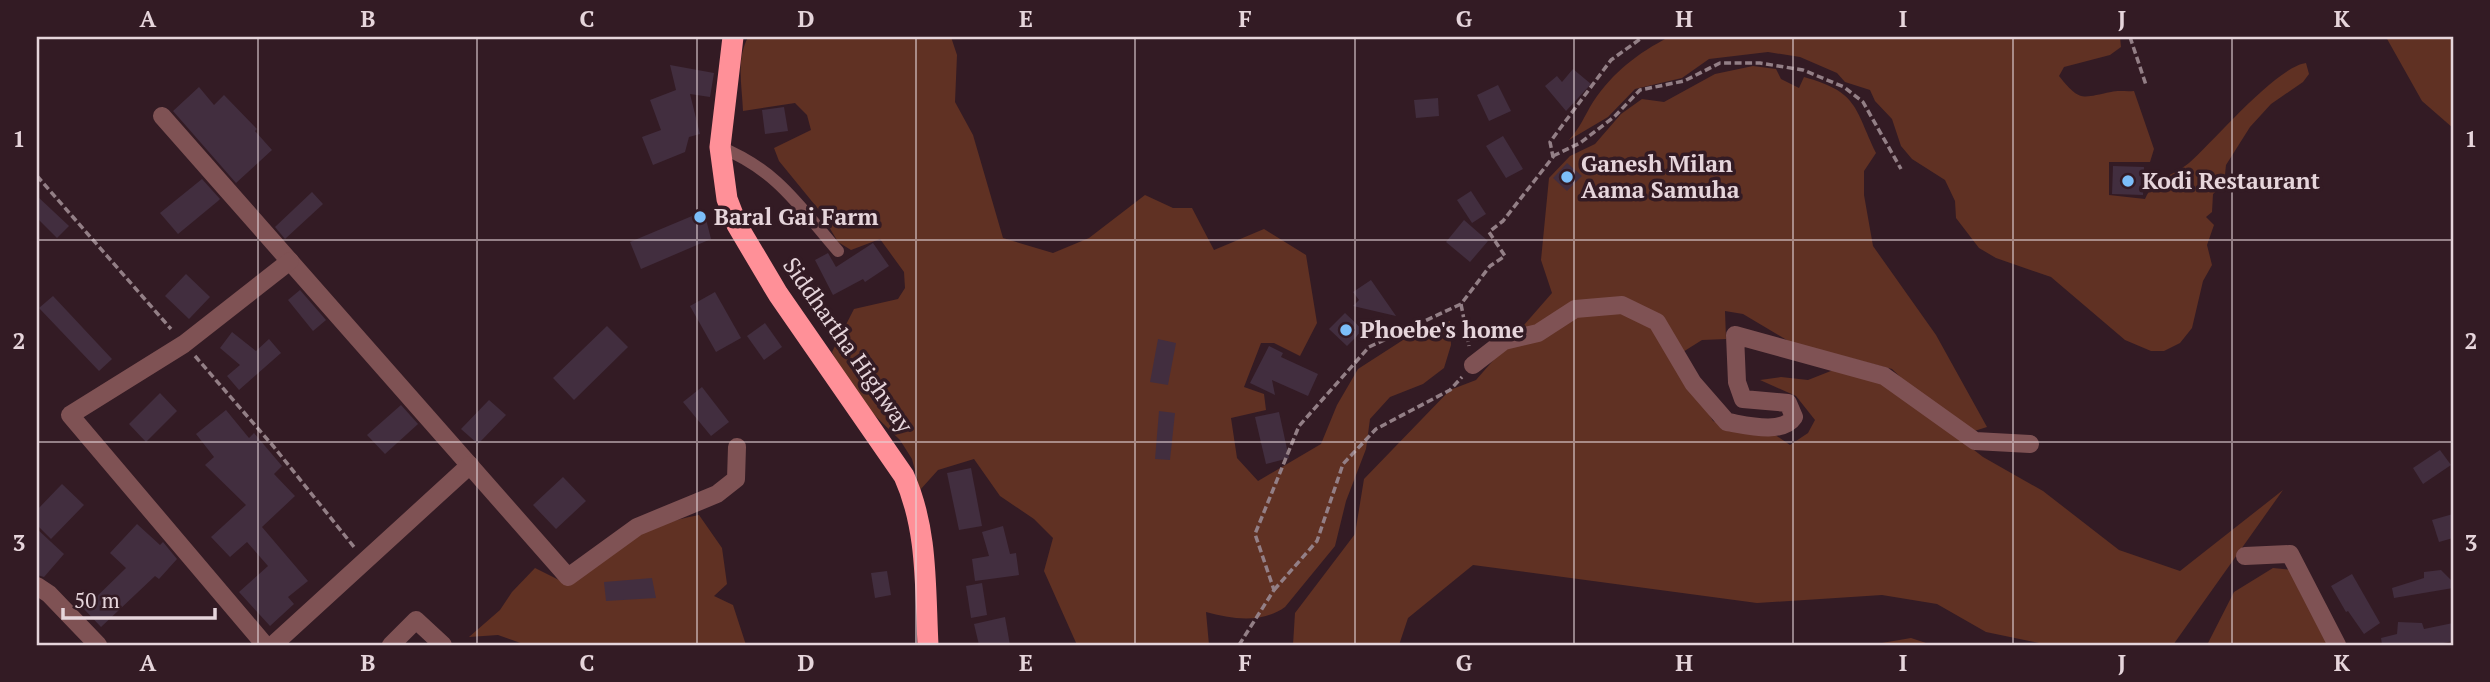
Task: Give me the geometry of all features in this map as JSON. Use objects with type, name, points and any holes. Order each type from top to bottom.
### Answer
[{"type":"highway","name":"Siddhartha Highway","points":[[733,37],[720,147],[724,186],[737,225],[778,294],[889,450],[915,501],[922,532],[928,645]]},
{"type":"street","points":[[162,116],[568,577],[638,527],[717,494],[736,479],[737,447]]},
{"type":"street","points":[[265,645],[70,415],[184,344],[289,261]]},
{"type":"street","points":[[1473,365],[1504,341],[1538,333],[1575,309],[1622,305],[1657,322],[1693,383],[1727,422],[1780,428],[1790,424],[1794,417],[1788,403],[1743,399],[1737,382],[1735,335],[1884,376],[1926,409],[1975,441],[2030,444]]},
{"type":"street","points":[[272,645],[470,465]]},
{"type":"street","points":[[2245,556],[2290,554],[2337,645]]},
{"type":"street","points":[[41,595],[98,645]]},
{"type":"street","points":[[391,645],[416,620],[443,645]]},
{"type":"lane","points":[[720,147],[744,157],[778,180],[838,251]]},
{"type":"path","points":[[1553,157],[1550,142],[1568,116],[1611,60],[1643,37]]},
{"type":"path","points":[[2130,37],[2146,85]]},
{"type":"path","points":[[1274,590],[1255,534],[1299,426],[1369,347],[1461,304],[1490,266],[1505,256],[1489,232],[1503,221],[1553,157],[1580,143],[1614,117],[1640,90],[1684,81],[1720,63],[1760,63],[1803,70],[1844,87],[1863,102],[1901,169]]},
{"type":"path","points":[[37,176],[274,447],[365,561]]},
{"type":"path","points":[[1239,645],[1274,590],[1317,541],[1343,464],[1376,429],[1450,390],[1473,365],[1461,304]]},
{"type":"shaded area","points":[[748,37],[951,37],[957,55],[955,102],[973,135],[1003,238],[1053,253],[1089,238],[1145,195],[1173,208],[1192,208],[1214,250],[1264,229],[1306,255],[1317,323],[1300,356],[1274,343],[1261,343],[1244,387],[1264,394],[1266,410],[1231,418],[1237,458],[1258,481],[1321,444],[1337,405],[1358,369],[1403,340],[1450,321],[1451,345],[1444,368],[1423,384],[1390,397],[1370,419],[1366,449],[1346,501],[1335,546],[1285,607],[1256,618],[1226,617],[1206,612],[1209,645],[1077,645],[1044,571],[1053,538],[1034,519],[1000,496],[974,459],[938,470],[920,490],[912,459],[900,440],[862,403],[842,374],[832,352],[854,309],[898,299],[905,288],[904,272],[880,239],[851,250],[838,242],[819,210],[779,161],[774,148],[811,130],[807,115],[795,103],[743,111],[741,64]]},
{"type":"shaded area","points":[[1669,37],[2120,37],[2121,47],[2110,55],[2064,67],[2059,76],[2082,96],[2134,91],[2154,149],[2150,162],[2109,162],[2109,195],[2145,199],[2154,185],[2189,163],[2279,77],[2306,63],[2309,74],[2303,82],[2271,104],[2250,127],[2226,165],[2224,184],[2213,194],[2212,212],[2206,217],[2214,225],[2207,245],[2212,265],[2203,281],[2192,328],[2180,343],[2164,351],[2151,351],[2125,340],[2051,277],[1996,258],[1979,248],[1956,218],[1955,201],[1945,180],[1912,159],[1901,146],[1892,119],[1875,101],[1870,90],[1845,82],[1837,73],[1800,57],[1768,52],[1709,59],[1682,78],[1635,89],[1608,117],[1569,140],[1609,81],[1637,57]]},
{"type":"shaded area","points":[[2386,37],[2453,37],[2453,128],[2422,101]]},
{"type":"shaded area","points":[[1753,66],[1776,69],[1781,79],[1799,88],[1804,77],[1822,83],[1835,89],[1852,103],[1876,153],[1864,171],[1864,195],[1873,246],[1936,335],[1987,427],[1968,433],[1935,411],[1892,369],[1790,342],[1743,314],[1725,311],[1726,339],[1702,340],[1670,360],[1697,393],[1713,421],[1738,432],[1771,432],[1790,445],[1808,433],[1815,420],[1796,396],[1760,380],[1781,377],[1808,380],[1841,367],[1882,378],[1983,457],[2043,491],[2119,550],[2180,571],[2283,490],[2173,645],[2049,645],[1986,632],[1937,604],[1882,595],[1757,603],[1473,565],[1408,618],[1399,645],[1293,645],[1295,613],[1355,534],[1364,479],[1450,390],[1476,380],[1552,293],[1541,260],[1549,178],[1570,156],[1595,144],[1621,114],[1642,99],[1664,102],[1715,74]]},
{"type":"shaded area","points":[[699,515],[722,548],[727,584],[714,596],[733,605],[746,645],[526,645],[498,635],[469,637],[500,610],[512,592],[535,568],[567,584],[643,532]]},
{"type":"shaded area","points":[[2273,568],[2293,570],[2304,600],[2334,645],[2207,645],[2234,592]]},
{"type":"shaded area","points":[[1911,638],[1932,645],[1874,645],[1876,644]]},
{"type":"building","points":[[670,65],[714,73],[710,97],[690,94],[700,134],[689,137],[685,152],[653,165],[642,137],[661,130],[650,100],[676,90]]},
{"type":"building","points":[[1573,69],[1591,84],[1566,111],[1545,86],[1557,76],[1562,82]]},
{"type":"building","points":[[1498,85],[1511,111],[1489,121],[1477,95]]},
{"type":"building","points":[[199,87],[214,105],[224,95],[257,129],[255,131],[272,150],[236,183],[173,111]]},
{"type":"building","points":[[1438,98],[1439,116],[1416,118],[1414,100]]},
{"type":"building","points":[[784,107],[788,131],[765,134],[762,110]]},
{"type":"building","points":[[1503,136],[1523,169],[1506,178],[1486,146]]},
{"type":"building","name":"Ganesh Milan Aama Samuha","points":[[1567,163],[1582,176],[1567,191],[1553,178]]},
{"type":"building","name":"Kodi Restaurant","points":[[2113,166],[2144,167],[2143,195],[2112,194]]},
{"type":"building","points":[[202,179],[220,199],[178,234],[160,213]]},
{"type":"building","points":[[1471,191],[1486,214],[1472,223],[1457,200]]},
{"type":"building","points":[[312,192],[323,204],[285,239],[275,227]]},
{"type":"building","points":[[37,196],[69,226],[57,238],[37,218]]},
{"type":"building","points":[[704,211],[711,239],[641,269],[630,242]]},
{"type":"building","points":[[1464,220],[1488,241],[1470,262],[1446,242]]},
{"type":"building","points":[[873,243],[889,266],[865,282],[863,279],[833,295],[815,260],[828,253],[836,267]]},
{"type":"building","points":[[186,274],[210,297],[189,319],[165,296]]},
{"type":"building","points":[[1371,280],[1396,316],[1353,306],[1359,300],[1353,292]]},
{"type":"building","points":[[300,290],[326,320],[313,331],[288,300]]},
{"type":"building","points":[[715,292],[741,338],[716,352],[690,306]]},
{"type":"building","points":[[53,296],[112,359],[99,371],[39,308]]},
{"type":"building","name":"Phoebe's home","points":[[1345,313],[1363,330],[1347,346],[1329,329]]},
{"type":"building","points":[[765,323],[782,347],[764,360],[747,336]]},
{"type":"building","points":[[607,326],[628,347],[574,400],[553,378]]},
{"type":"building","points":[[232,332],[256,351],[269,339],[281,353],[239,390],[227,376],[240,365],[220,348]]},
{"type":"building","points":[[1158,339],[1176,343],[1168,385],[1150,382]]},
{"type":"building","points":[[1269,346],[1283,353],[1281,357],[1318,374],[1308,396],[1272,380],[1275,395],[1250,383]]},
{"type":"building","points":[[702,387],[729,422],[711,436],[683,402]]},
{"type":"building","points":[[160,393],[177,411],[146,442],[129,424]]},
{"type":"building","points":[[489,400],[506,415],[478,444],[461,429]]},
{"type":"building","points":[[401,405],[418,424],[385,454],[367,435]]},
{"type":"building","points":[[226,410],[249,438],[254,433],[282,466],[274,474],[295,496],[262,527],[308,581],[288,597],[294,604],[270,626],[239,592],[268,566],[247,542],[230,557],[211,537],[246,505],[205,465],[214,457],[196,434]]},
{"type":"building","points":[[1159,411],[1175,413],[1170,460],[1155,459]]},
{"type":"building","points":[[1279,412],[1289,458],[1266,464],[1255,417]]},
{"type":"building","points":[[2440,450],[2451,465],[2423,484],[2413,468]]},
{"type":"building","points":[[971,468],[982,526],[959,530],[947,473]]},
{"type":"building","points":[[563,477],[586,501],[556,529],[533,505]]},
{"type":"building","points":[[62,484],[84,505],[51,539],[37,525],[37,510]]},
{"type":"building","points":[[2453,514],[2453,538],[2439,542],[2432,520]]},
{"type":"building","points":[[137,524],[160,545],[163,542],[177,559],[159,579],[155,576],[101,627],[84,609],[126,568],[110,553]]},
{"type":"building","points":[[1003,526],[1010,554],[1016,553],[1019,575],[975,581],[972,559],[989,556],[982,532]]},
{"type":"building","points":[[37,529],[64,554],[44,577],[37,575]]},
{"type":"building","points":[[2441,570],[2453,582],[2453,588],[2394,598],[2392,588],[2424,578],[2424,572]]},
{"type":"building","points":[[887,571],[891,595],[875,598],[871,573]]},
{"type":"building","points":[[2352,574],[2380,623],[2364,634],[2348,611],[2346,612],[2331,586]]},
{"type":"building","points":[[652,578],[656,598],[606,601],[604,582]]},
{"type":"building","points":[[982,583],[987,615],[971,618],[966,586]]},
{"type":"building","points":[[1005,617],[1010,645],[979,645],[974,624]]},
{"type":"building","points":[[2398,622],[2422,623],[2424,629],[2453,623],[2453,641],[2434,645],[2382,645],[2381,638],[2397,634]]},
{"type":"place","name":"Ganesh Milan Aama Samuha","points":[[1567,177]]},
{"type":"place","name":"Kodi Restaurant","points":[[2128,181]]},
{"type":"place","name":"Baral Gai Farm","points":[[700,217]]},
{"type":"place","name":"Phoebe's home","points":[[1346,330]]}]
